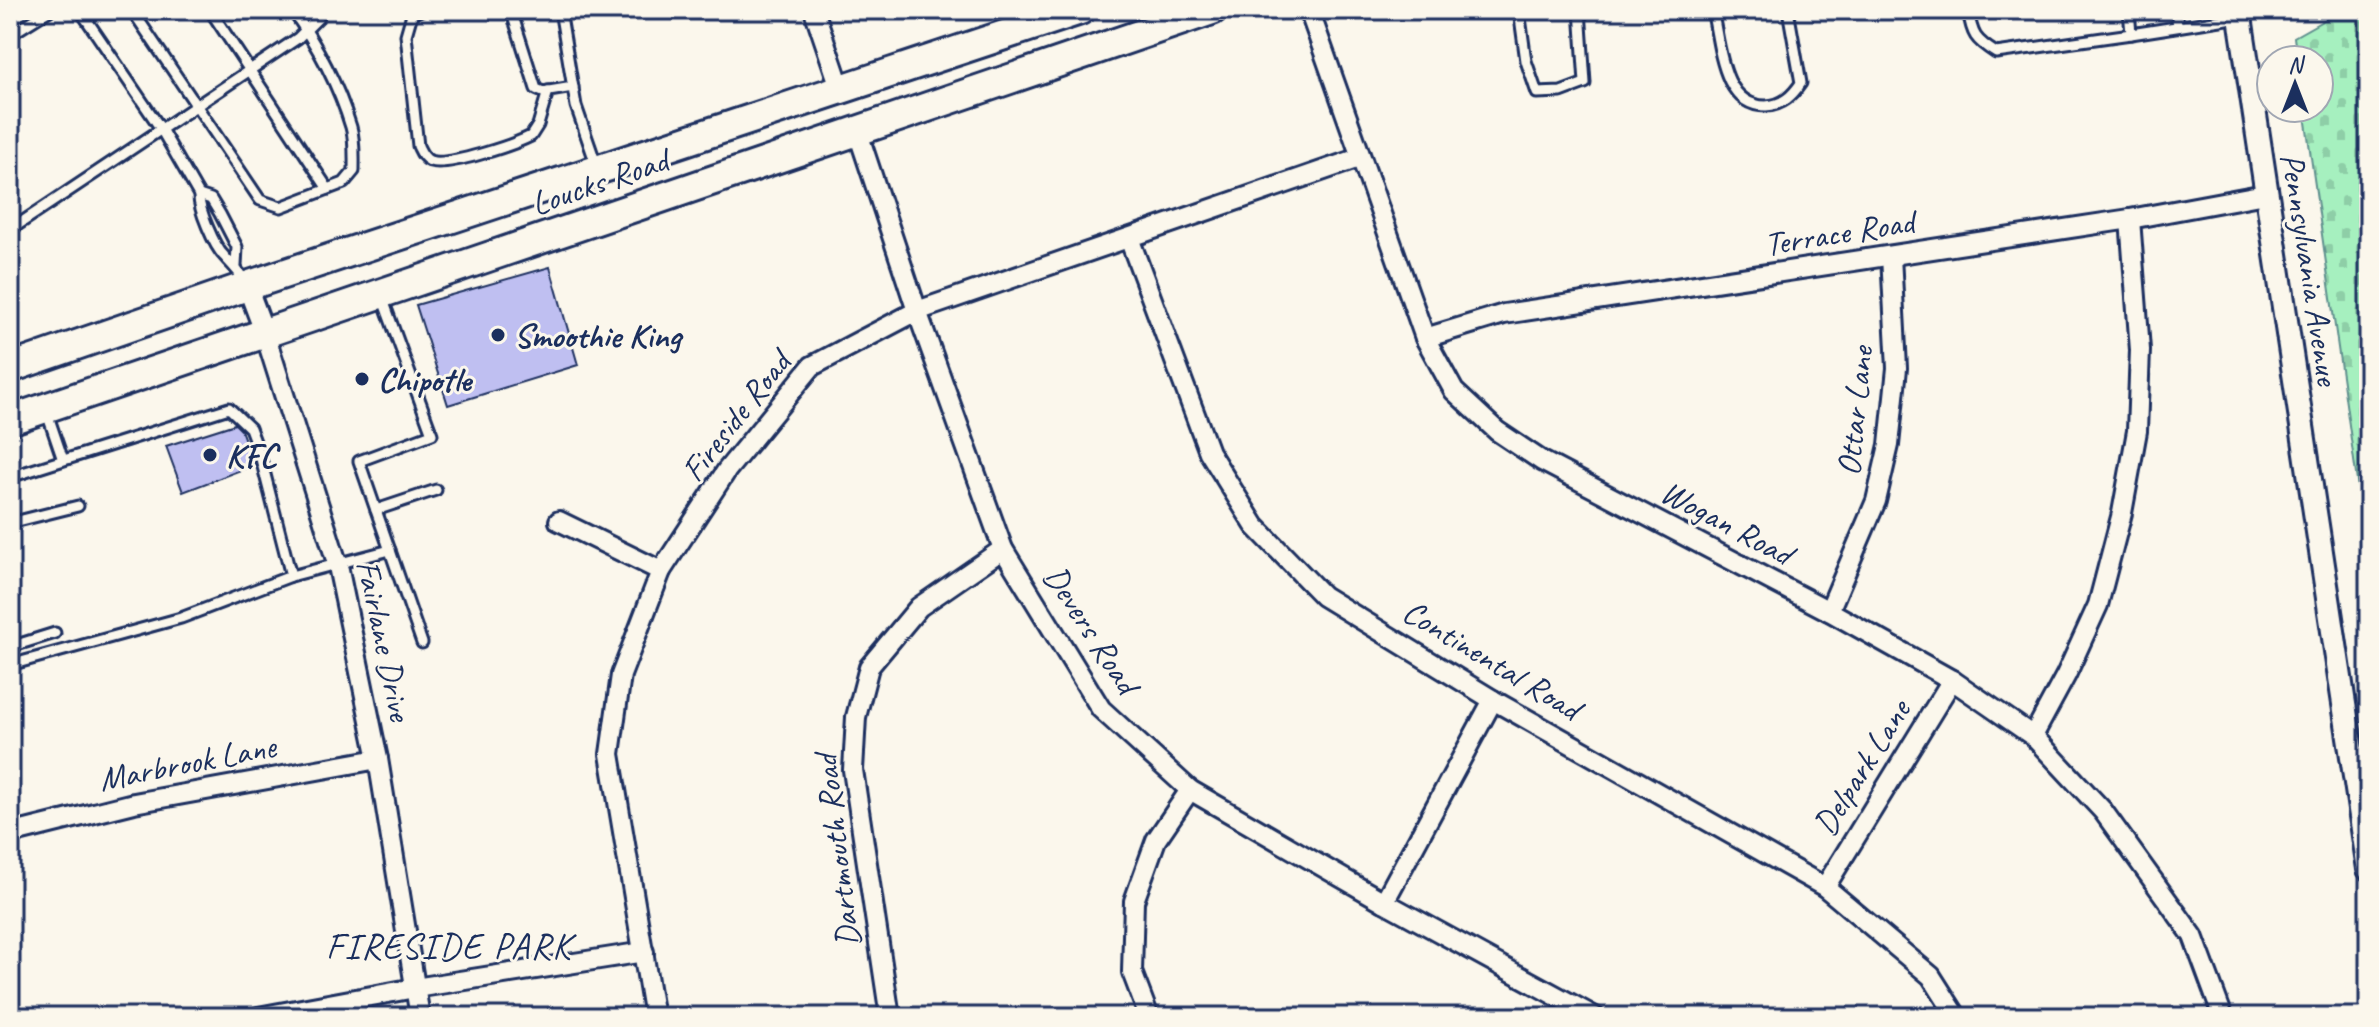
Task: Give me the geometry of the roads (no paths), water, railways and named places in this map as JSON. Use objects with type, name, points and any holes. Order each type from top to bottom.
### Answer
[{"type":"highway","name":"Loucks Road","points":[[10,368],[242,276],[598,171],[1080,10]]},
{"type":"highway","name":"Loucks Road","points":[[10,420],[1212,10]]},
{"type":"street","points":[[814,10],[841,90]]},
{"type":"street","name":"Wogan Road","points":[[1309,10],[1425,338],[1454,391],[1497,431],[1542,461],[1829,611],[1952,680],[2033,736],[2103,811],[2193,936],[2223,1017]]},
{"type":"street","name":"Pennsylvania Avenue","points":[[2239,14],[2369,869]]},
{"type":"street","name":"Devers Road","points":[[857,130],[917,311],[1003,549],[1101,709],[1190,790],[1384,902],[1595,1017]]},
{"type":"street","name":"Fireside Road","points":[[654,1017],[610,754],[621,675],[661,571],[727,470],[812,366],[917,311],[1359,158]]},
{"type":"street","name":"Terrace Road","points":[[1425,338],[1504,314],[2130,219],[2265,194]]},
{"type":"street","points":[[2033,736],[2066,675],[2098,605],[2122,513],[2137,431],[2140,350],[2130,219]]},
{"type":"street","name":"Continental Road","points":[[1129,238],[1209,452],[1255,526],[1323,596],[1493,700],[1825,887],[1931,976],[1957,1017]]},
{"type":"street","name":"Ottar Lane","points":[[1829,611],[1876,501],[1889,445],[1897,368],[1891,256]]},
{"type":"street","name":"Fairlane Drive","points":[[242,276],[265,334],[338,566],[378,759],[420,1017]]},
{"type":"street","points":[[559,521],[661,571]]},
{"type":"street","name":"Dartmouth Road","points":[[890,1017],[853,770],[856,717],[869,667],[919,607],[1003,549]]},
{"type":"street","name":"Delpark Lane","points":[[1825,887],[1952,680]]},
{"type":"street","points":[[1384,902],[1493,700]]},
{"type":"street","name":"Marbrook Lane","points":[[10,834],[134,803],[378,759]]},
{"type":"street","points":[[1149,1017],[1132,972],[1134,901],[1156,840],[1190,790]]},
{"type":"street","points":[[258,1017],[415,988],[644,952]]},
{"type":"lane","points":[[10,35],[50,10]]},
{"type":"lane","points":[[80,10],[161,129],[199,195],[198,205],[223,255],[242,276]]},
{"type":"lane","points":[[132,10],[260,200],[281,207],[344,183],[354,171],[353,130],[307,30],[292,10]]},
{"type":"lane","points":[[210,10],[328,189]]},
{"type":"lane","points":[[10,230],[298,38],[318,18],[321,10]]},
{"type":"lane","points":[[421,10],[412,14],[406,35],[418,146],[429,161],[454,160],[531,136],[538,125],[548,91]]},
{"type":"lane","points":[[511,10],[536,89],[548,91],[573,87]]},
{"type":"lane","points":[[560,10],[576,106],[598,171]]},
{"type":"lane","points":[[1519,10],[1526,61],[1537,93],[1561,92],[1585,83],[1580,10]]},
{"type":"lane","points":[[1712,10],[1728,78],[1735,93],[1749,102],[1767,106],[1791,98],[1801,83],[1788,10]]},
{"type":"lane","points":[[1968,10],[1971,31],[1980,43],[1996,53],[2131,34],[2266,10]]},
{"type":"lane","points":[[2129,10],[2131,34]]},
{"type":"lane","points":[[2176,10],[2178,26]]},
{"type":"lane","points":[[199,195],[211,199],[220,214],[237,247],[242,276]]},
{"type":"lane","points":[[381,294],[432,434],[359,461],[422,643]]},
{"type":"lane","points":[[45,408],[63,460]]},
{"type":"lane","points":[[10,477],[229,408],[250,428],[291,576]]},
{"type":"lane","points":[[376,510],[436,490]]},
{"type":"lane","points":[[15,522],[78,506]]},
{"type":"lane","points":[[10,665],[181,618],[291,576],[390,550]]},
{"type":"lane","points":[[10,647],[55,633]]},
{"type":"place","name":"Smoothie King","points":[[498,335]]},
{"type":"place","name":"Chipotle","points":[[362,379]]},
{"type":"place","name":"KFC","points":[[210,455]]},
{"type":"district","name":"FIRESIDE PARK","points":[[449,945]]}]
